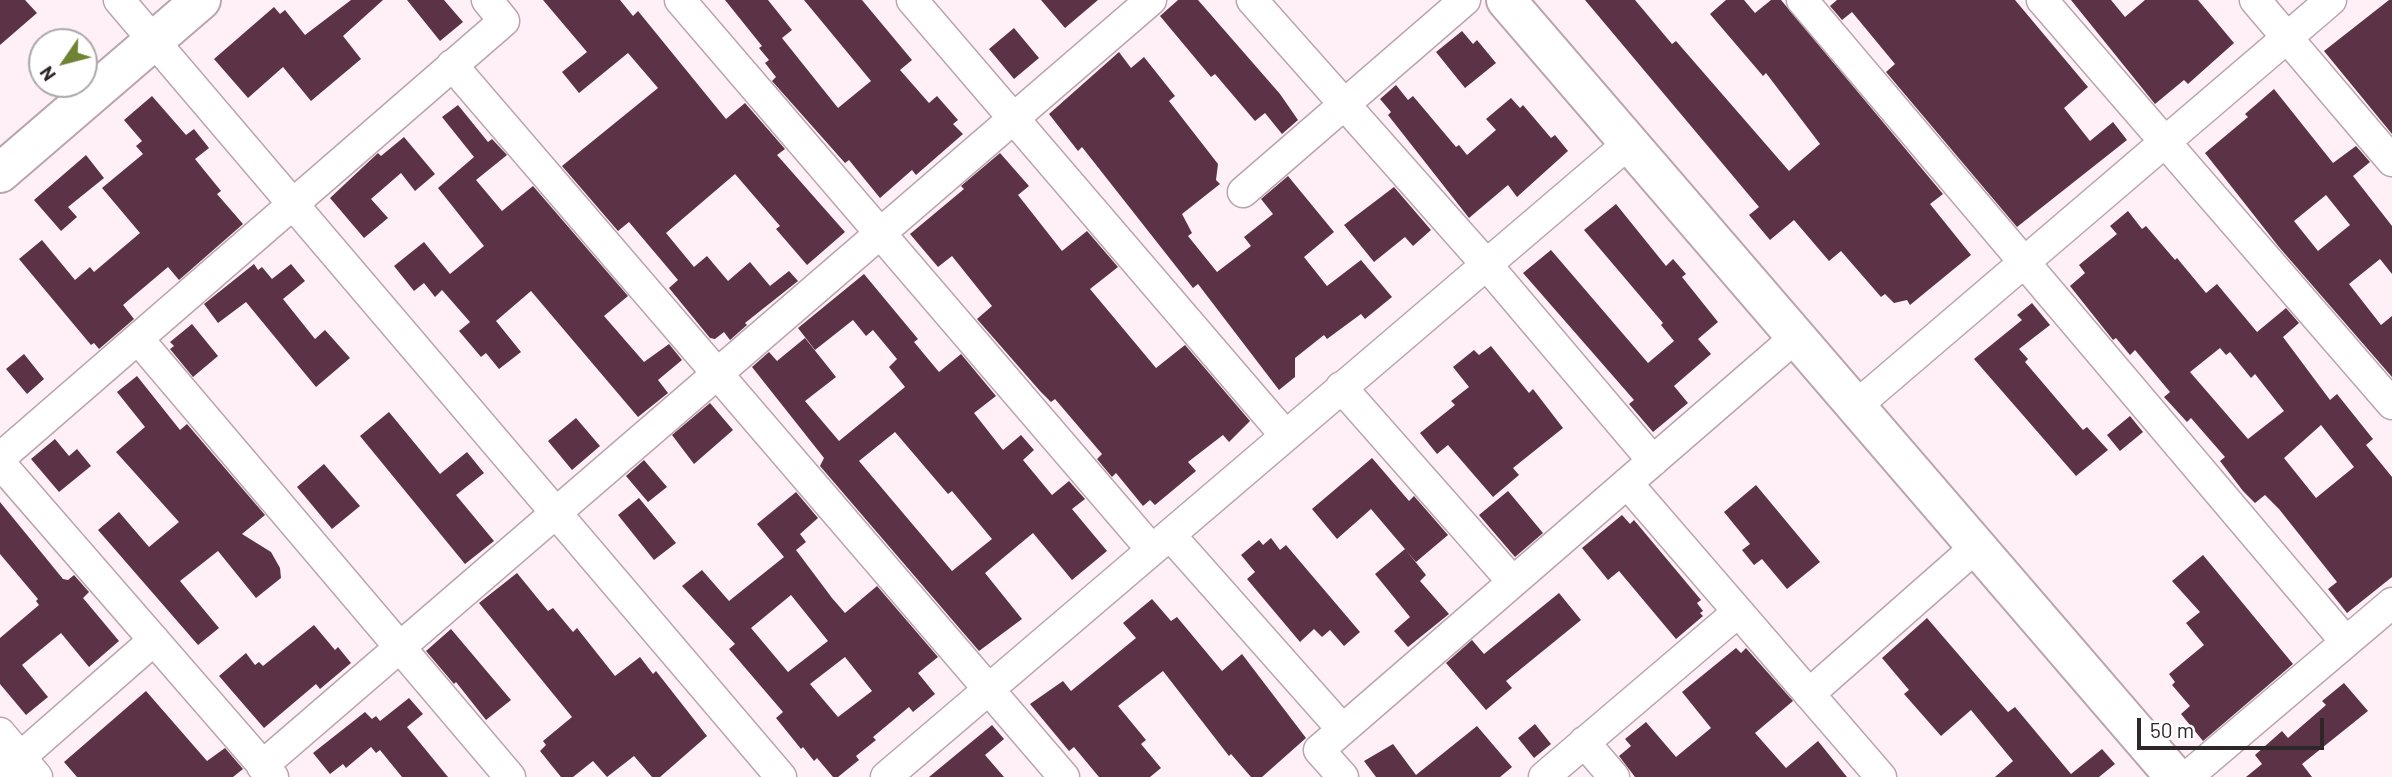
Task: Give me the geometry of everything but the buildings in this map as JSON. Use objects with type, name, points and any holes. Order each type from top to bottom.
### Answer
[{"type":"street","points":[[119,0],[781,777]]},
{"type":"street","points":[[0,173],[201,0]]},
{"type":"street","points":[[487,0],[504,20],[139,340],[2,468],[267,771],[399,648],[1151,0]]},
{"type":"street","points":[[680,0],[881,233],[1161,542],[1342,729]]},
{"type":"street","points":[[912,0],[1285,435]]},
{"type":"street","points":[[1252,0],[1486,264],[1653,460]]},
{"type":"street","points":[[1243,192],[1465,0]]},
{"type":"street","points":[[1506,0],[2175,777]]},
{"type":"street","points":[[1802,0],[2346,642]]},
{"type":"street","points":[[2042,0],[2392,404]]},
{"type":"street","points":[[2255,0],[2392,161]]},
{"type":"street","points":[[1856,405],[2331,0]]},
{"type":"street","points":[[452,65],[1064,777]]},
{"type":"street","points":[[886,777],[1629,143]]},
{"type":"street","points":[[1343,777],[1319,750],[1797,336]]},
{"type":"street","points":[[139,340],[510,777]]},
{"type":"street","points":[[1341,387],[1513,582]]},
{"type":"street","points":[[1627,483],[1881,777]]},
{"type":"street","points":[[1809,694],[1976,547]]},
{"type":"street","points":[[2188,777],[2392,603]]},
{"type":"street","points":[[1544,777],[1738,612]]},
{"type":"street","points":[[0,733],[19,770],[154,640]]},
{"type":"street","points":[[1584,742],[1614,777]]}]
